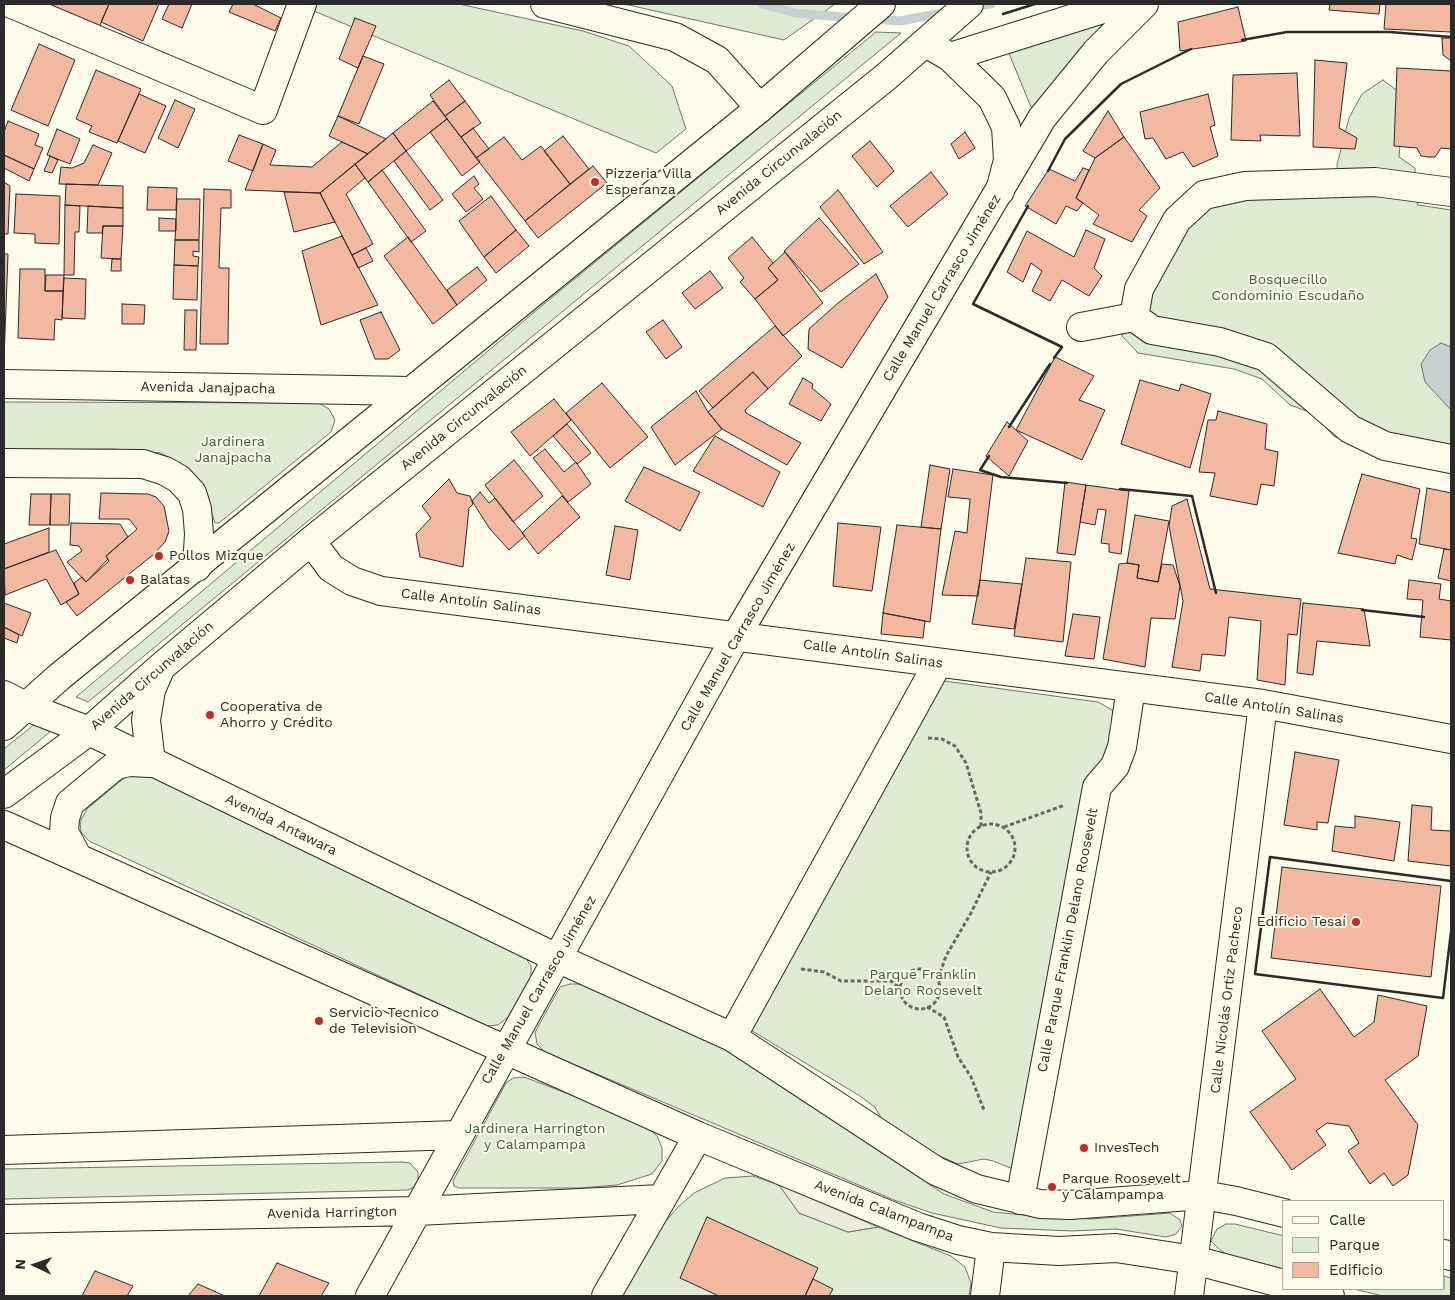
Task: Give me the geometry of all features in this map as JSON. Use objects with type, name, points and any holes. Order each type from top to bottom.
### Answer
[{"type":"main road","points":[[4,14],[10,4],[263,110],[302,4]]},
{"type":"main road","points":[[545,4],[675,37],[717,60],[760,108]]},
{"type":"main road","points":[[4,726],[15,701],[59,677],[197,567],[760,108],[880,4]]},
{"type":"main road","name":"Avenida Circunvalación","points":[[4,794],[89,731],[161,667],[311,541],[926,43],[969,4]]},
{"type":"main road","points":[[950,57],[1119,4]]},
{"type":"main road","name":"Calle Manuel Carrasco Jiménez","points":[[370,1296],[736,636],[1042,118],[1096,52],[1144,4]]},
{"type":"main road","points":[[926,43],[950,57],[992,98],[1006,128],[1008,160],[1000,191]]},
{"type":"main road","points":[[1134,318],[1139,289],[1177,220],[1204,195],[1245,186],[1374,182],[1451,192]]},
{"type":"main road","points":[[1081,327],[1134,318],[1152,330],[1220,342],[1266,357],[1350,429],[1385,446],[1451,459]]},
{"type":"main road","name":"Avenida Janajpacha","points":[[4,384],[411,391]]},
{"type":"main road","points":[[4,463],[143,464],[165,471],[179,479],[192,493],[197,509],[199,534],[197,567]]},
{"type":"main road","name":"Calle Antolín Salinas","points":[[311,541],[331,568],[352,581],[381,591],[1263,704],[1451,739]]},
{"type":"main road","points":[[732,1037],[938,663]]},
{"type":"main road","points":[[78,858],[64,832],[65,818],[70,804],[116,765],[129,762],[151,763],[146,720],[151,690],[161,667]]},
{"type":"main road","name":"Calle Parque Franklin Delano Roosevelt","points":[[1020,1200],[1097,787],[1115,766],[1122,747],[1131,688]]},
{"type":"main road","name":"Avenida Antawara","points":[[15,701],[89,731],[151,763],[557,958]]},
{"type":"main road","name":"Calle Nicolás Ortiz Pacheco","points":[[1189,1296],[1263,704]]},
{"type":"main road","points":[[4,825],[506,1049]]},
{"type":"main road","points":[[557,958],[732,1037],[936,1171],[977,1189],[1040,1204],[1070,1205],[1202,1195],[1236,1200],[1282,1212]]},
{"type":"main road","name":"Avenida Calampampa","points":[[506,1049],[698,1136],[918,1227],[958,1240],[991,1247],[1059,1251],[1116,1248],[1194,1260],[1282,1283]]},
{"type":"main road","points":[[4,1150],[458,1135]]},
{"type":"main road","points":[[606,1296],[698,1136]]},
{"type":"main road","name":"Avenida Harrington","points":[[4,1219],[417,1211],[661,1198]]},
{"type":"main road","points":[[985,1296],[991,1247]]},
{"type":"main road","points":[[1306,1290],[1330,1296]]},
{"type":"path","points":[[898,737],[942,739],[954,746],[966,763],[981,813],[981,827]]},
{"type":"path","points":[[1004,828],[1038,814],[1095,798]]},
{"type":"path","points":[[988,824],[1004,828],[1014,839],[1014,855],[1005,868],[991,872],[977,866],[968,854],[969,838],[981,827],[988,824]]},
{"type":"path","points":[[938,980],[928,971],[915,969],[904,977],[901,989],[902,996],[909,1005],[915,1008],[927,1007],[933,1004],[940,993],[938,980],[946,956],[971,913],[991,872]]},
{"type":"path","points":[[770,965],[824,972],[841,981],[891,981],[901,989]]},
{"type":"path","points":[[927,1007],[944,1016],[958,1057],[971,1077],[984,1110]]},
{"type":"green space","points":[[310,4],[459,4],[583,31],[629,46],[672,86],[686,129],[656,153],[309,9]]},
{"type":"green space","points":[[624,4],[835,4],[784,40]]},
{"type":"green space","points":[[1104,19],[1097,36],[1043,104],[1031,107],[1008,51]]},
{"type":"green space","points":[[876,32],[901,33],[88,702],[76,697],[544,304]]},
{"type":"green space","name":"Bosquecillo Condominio Escudaño","points":[[1383,80],[1404,96],[1399,157],[1415,168],[1415,196],[1418,205],[1451,210],[1451,468],[1365,449],[1335,437],[1312,413],[1290,405],[1262,379],[1234,369],[1138,353],[1122,336],[1123,309],[1209,201],[1340,195],[1337,165],[1349,118],[1362,94]]},
{"type":"green space","name":"Jardinera Janajpacha","points":[[4,402],[319,403],[329,409],[335,420],[331,432],[219,523],[215,523],[207,498],[189,472],[182,465],[161,453],[116,449],[4,450]]},
{"type":"green space","name":"Parque Franklin Delano Roosevelt","points":[[944,681],[1098,702],[1112,710],[1119,720],[1013,1169],[984,1159],[958,1164],[933,1153],[884,1123],[875,1107],[860,1096],[749,1029]]},
{"type":"green space","points":[[36,723],[51,731],[4,770],[4,749]]},
{"type":"green space","points":[[149,771],[524,955],[531,966],[531,978],[508,1017],[498,1025],[487,1026],[89,841],[81,832],[80,822],[87,809],[119,782],[135,772]]},
{"type":"green space","points":[[570,984],[587,984],[617,993],[722,1048],[944,1194],[993,1212],[1091,1219],[1170,1213],[1180,1220],[1182,1226],[1176,1234],[1166,1237],[1116,1229],[1072,1231],[1001,1228],[932,1213],[894,1200],[545,1052],[537,1044],[535,1032],[560,987]]},
{"type":"green space","name":"Jardinera Harrington y Calampampa","points":[[524,1077],[643,1122],[657,1136],[662,1148],[662,1161],[652,1174],[617,1185],[580,1188],[459,1188],[454,1186],[453,1181],[506,1083],[513,1078]]},
{"type":"green space","points":[[410,1163],[418,1172],[418,1180],[414,1187],[408,1190],[4,1199],[4,1169]]},
{"type":"green space","points":[[753,1176],[779,1185],[799,1213],[848,1232],[878,1227],[951,1256],[965,1267],[971,1283],[969,1296],[621,1296],[659,1229],[678,1207],[694,1193],[725,1178]]},
{"type":"green space","points":[[1226,1224],[1235,1224],[1282,1236],[1282,1269],[1227,1255],[1211,1241],[1217,1229]]},
{"type":"green space","points":[[1445,1276],[1451,1278],[1451,1296],[1383,1296],[1358,1290],[1445,1290]]},
{"type":"shaded area","points":[[1441,343],[1451,347],[1451,410],[1425,382],[1421,364],[1430,350]]},
{"type":"shaded area","points":[[779,1185],[878,1227],[848,1232],[799,1213]]},
{"type":"building","points":[[43,4],[109,4],[98,30]]},
{"type":"building","points":[[109,4],[159,4],[143,41],[101,22]]},
{"type":"building","points":[[169,4],[192,4],[182,28],[162,19]]},
{"type":"building","points":[[233,4],[253,4],[281,18],[275,31],[229,12]]},
{"type":"building","points":[[1330,4],[1380,4],[1379,14],[1329,10]]},
{"type":"building","points":[[1386,4],[1451,4],[1451,32],[1384,29]]},
{"type":"building","points":[[1238,7],[1246,41],[1180,51],[1178,22]]},
{"type":"building","points":[[355,18],[376,26],[358,68],[339,59]]},
{"type":"building","points":[[1442,38],[1451,38],[1451,61],[1443,55]]},
{"type":"building","points":[[39,44],[75,60],[48,126],[11,110]]},
{"type":"building","points":[[363,56],[384,64],[359,124],[338,116]]},
{"type":"building","points":[[1315,60],[1347,63],[1339,128],[1357,138],[1355,149],[1313,147]]},
{"type":"building","points":[[1397,68],[1451,71],[1451,149],[1441,148],[1435,157],[1428,157],[1421,156],[1417,148],[1394,146]]},
{"type":"building","points":[[96,70],[141,89],[117,143],[89,132],[92,126],[76,119]]},
{"type":"building","points":[[1297,73],[1300,136],[1260,135],[1261,141],[1231,140],[1233,75]]},
{"type":"building","points":[[449,80],[465,101],[445,116],[430,95]]},
{"type":"building","points":[[139,94],[166,106],[145,153],[118,141]]},
{"type":"building","points":[[1208,94],[1215,125],[1210,127],[1218,156],[1193,167],[1183,152],[1166,159],[1153,138],[1145,139],[1140,112]]},
{"type":"building","points":[[175,100],[195,109],[178,148],[158,138]]},
{"type":"building","points":[[433,101],[447,119],[406,151],[393,133]]},
{"type":"building","points":[[465,101],[481,123],[461,137],[445,116]]},
{"type":"building","points":[[1108,111],[1124,137],[1095,158],[1083,151]]},
{"type":"building","points":[[338,116],[386,139],[368,154],[329,136]]},
{"type":"building","points":[[447,119],[480,162],[462,176],[430,132]]},
{"type":"building","points":[[8,121],[39,134],[35,145],[43,148],[34,169],[4,155],[4,132]]},
{"type":"building","points":[[473,128],[489,149],[476,158],[461,137]]},
{"type":"building","points":[[57,129],[80,139],[70,164],[47,155]]},
{"type":"building","points":[[965,132],[975,148],[959,159],[951,144]]},
{"type":"building","points":[[393,133],[406,151],[368,182],[355,164]]},
{"type":"building","points":[[239,135],[263,144],[253,171],[228,161]]},
{"type":"building","points":[[563,136],[589,169],[570,184],[544,151]]},
{"type":"building","points":[[504,137],[522,160],[541,146],[570,184],[525,221],[476,158]]},
{"type":"building","points":[[1124,137],[1160,188],[1139,210],[1147,216],[1132,242],[1093,224],[1099,215],[1076,198],[1095,158]]},
{"type":"building","points":[[870,141],[894,171],[877,187],[852,156]]},
{"type":"building","points":[[342,142],[368,154],[320,193],[245,190],[263,144],[276,150],[270,165],[312,167]]},
{"type":"building","points":[[93,145],[112,153],[98,185],[59,184],[61,167],[72,168],[84,163]]},
{"type":"building","points":[[406,151],[443,200],[430,210],[394,161]]},
{"type":"building","points":[[4,155],[34,169],[29,181],[4,168]]},
{"type":"building","points":[[50,156],[58,160],[52,173],[44,171]]},
{"type":"building","points":[[355,164],[365,178],[346,194],[373,244],[352,255],[320,193]]},
{"type":"building","points":[[593,166],[607,183],[538,238],[525,221]]},
{"type":"building","points":[[1083,168],[1089,170],[1076,198],[1083,203],[1077,211],[1066,206],[1056,224],[1025,206],[1049,169],[1075,181]]},
{"type":"building","points":[[382,170],[426,231],[411,242],[368,182]]},
{"type":"building","points":[[931,172],[948,194],[908,227],[890,206]]},
{"type":"building","points":[[474,176],[479,184],[474,188],[483,199],[466,212],[452,194]]},
{"type":"building","points":[[4,182],[10,186],[8,234],[4,234]]},
{"type":"building","points":[[66,184],[123,186],[123,208],[65,205]]},
{"type":"building","points":[[148,187],[177,188],[176,210],[147,210]]},
{"type":"building","points":[[204,189],[231,190],[231,208],[221,208],[219,268],[229,268],[228,344],[200,344]]},
{"type":"building","points":[[838,190],[883,252],[864,264],[820,207]]},
{"type":"building","points":[[284,192],[320,193],[335,222],[294,232]]},
{"type":"building","points":[[16,194],[60,196],[59,244],[35,243],[35,234],[14,233]]},
{"type":"building","points":[[491,196],[516,230],[484,257],[459,221]]},
{"type":"building","points":[[177,199],[200,199],[199,240],[175,240]]},
{"type":"building","points":[[65,205],[80,206],[79,232],[75,232],[74,275],[64,275]]},
{"type":"building","points":[[88,206],[123,208],[123,226],[103,226],[102,233],[87,233]]},
{"type":"building","points":[[159,218],[176,219],[176,231],[159,231]]},
{"type":"building","points":[[819,218],[859,264],[821,292],[784,251]]},
{"type":"building","points":[[103,226],[123,226],[121,259],[101,258]]},
{"type":"building","points":[[516,230],[529,246],[496,273],[484,257]]},
{"type":"building","points":[[1086,230],[1105,239],[1094,268],[1102,276],[1089,296],[1062,280],[1050,301],[1032,291],[1042,271],[1031,263],[1023,282],[1007,272],[1027,231],[1074,257]]},
{"type":"building","points":[[342,236],[378,305],[321,325],[302,251]]},
{"type":"building","points":[[408,237],[457,305],[433,324],[384,256]]},
{"type":"building","points":[[752,237],[773,263],[768,268],[778,280],[755,299],[740,282],[744,278],[728,258]]},
{"type":"building","points":[[175,240],[199,240],[199,252],[193,251],[193,256],[199,257],[198,266],[174,265]]},
{"type":"building","points":[[366,248],[373,261],[358,268],[352,255]]},
{"type":"building","points":[[785,252],[823,303],[783,336],[755,299],[778,280],[768,268]]},
{"type":"building","points":[[4,254],[8,254],[4,360]]},
{"type":"building","points":[[112,259],[121,259],[121,271],[111,271]]},
{"type":"building","points":[[174,265],[198,266],[197,300],[173,299]]},
{"type":"building","points":[[477,267],[487,280],[457,305],[447,290]]},
{"type":"building","points":[[20,269],[45,269],[45,291],[63,291],[62,320],[55,319],[54,340],[18,338]]},
{"type":"building","points":[[710,271],[723,288],[695,309],[682,293]]},
{"type":"building","points":[[876,274],[888,297],[842,368],[808,349],[809,329],[838,303]]},
{"type":"building","points":[[46,275],[64,275],[63,291],[45,291]]},
{"type":"building","points":[[64,278],[86,279],[85,319],[62,318]]},
{"type":"building","points":[[122,304],[145,305],[144,324],[122,324]]},
{"type":"building","points":[[185,310],[197,310],[196,350],[184,350]]},
{"type":"building","points":[[381,312],[400,350],[388,359],[375,359],[360,320]]},
{"type":"building","points":[[663,320],[682,347],[666,359],[646,332]]},
{"type":"building","points":[[775,326],[802,356],[768,389],[753,372],[713,408],[699,391]]},
{"type":"building","points":[[1055,357],[1094,376],[1079,400],[1105,410],[1082,460],[1016,430]]},
{"type":"building","points":[[753,372],[768,389],[745,410],[746,413],[801,443],[787,465],[722,429],[708,412]]},
{"type":"building","points":[[803,378],[813,384],[812,388],[831,404],[821,421],[789,404]]},
{"type":"building","points":[[1140,380],[1179,391],[1181,384],[1211,394],[1190,468],[1121,444]]},
{"type":"building","points":[[602,383],[648,437],[610,468],[566,413]]},
{"type":"building","points":[[696,391],[708,412],[722,429],[675,465],[651,427]]},
{"type":"building","points":[[554,399],[571,420],[530,456],[511,432]]},
{"type":"building","points":[[1218,411],[1267,424],[1265,449],[1278,452],[1274,486],[1261,484],[1257,505],[1210,496],[1215,473],[1199,472],[1208,420],[1216,420]]},
{"type":"building","points":[[1007,422],[1028,441],[1009,476],[986,456]]},
{"type":"building","points":[[567,424],[591,453],[577,464],[553,436]]},
{"type":"building","points":[[715,436],[780,472],[763,507],[693,471]]},
{"type":"building","points":[[545,449],[564,472],[576,462],[591,484],[568,502],[533,458]]},
{"type":"building","points":[[514,460],[543,496],[513,522],[485,485]]},
{"type":"building","points":[[930,465],[950,469],[941,529],[921,527]]},
{"type":"building","points":[[644,467],[700,492],[680,531],[625,501]]},
{"type":"building","points":[[953,469],[993,475],[978,596],[942,595],[955,531],[967,533],[970,499],[948,497]]},
{"type":"building","points":[[1362,474],[1420,489],[1411,538],[1417,539],[1412,560],[1397,555],[1395,564],[1338,553]]},
{"type":"building","points":[[449,479],[457,493],[470,496],[473,504],[469,508],[463,567],[420,557],[416,534],[431,518],[422,506]]},
{"type":"building","points":[[1065,482],[1086,485],[1075,555],[1057,553]]},
{"type":"building","points":[[1086,485],[1129,491],[1121,554],[1109,552],[1109,544],[1101,543],[1106,510],[1098,509],[1095,525],[1080,522]]},
{"type":"building","points":[[1427,488],[1451,493],[1451,550],[1419,544]]},
{"type":"building","points":[[480,492],[489,503],[495,498],[525,536],[509,550],[490,529],[472,501]]},
{"type":"building","points":[[101,493],[148,494],[156,497],[164,506],[169,531],[165,542],[154,554],[77,616],[66,602],[79,594],[74,583],[82,577],[86,582],[108,559],[106,556],[137,529],[129,519],[99,519]]},
{"type":"building","points":[[31,494],[51,494],[50,525],[29,525]]},
{"type":"building","points":[[51,494],[70,494],[69,525],[50,525]]},
{"type":"building","points":[[562,496],[580,517],[538,554],[522,533]]},
{"type":"building","points":[[1187,499],[1210,589],[1301,599],[1297,635],[1288,634],[1285,685],[1257,680],[1261,621],[1229,617],[1225,656],[1202,654],[1200,671],[1172,667],[1183,601],[1169,526],[1172,506]]},
{"type":"building","points":[[1135,515],[1169,521],[1158,582],[1137,578],[1139,565],[1127,563]]},
{"type":"building","points":[[71,523],[120,524],[128,537],[106,556],[109,561],[86,582],[67,562],[82,551],[79,546],[70,545]]},
{"type":"building","points":[[838,523],[881,527],[872,591],[833,586]]},
{"type":"building","points":[[897,525],[941,529],[930,622],[883,613]]},
{"type":"building","points":[[615,526],[638,530],[630,580],[606,575]]},
{"type":"building","points":[[49,528],[49,552],[4,569],[4,544]]},
{"type":"building","points":[[1444,549],[1451,550],[1451,581],[1438,578]]},
{"type":"building","points":[[56,550],[79,594],[61,605],[46,579],[5,595],[4,569]]},
{"type":"building","points":[[1026,558],[1071,562],[1063,642],[1014,636]]},
{"type":"building","points":[[1119,564],[1139,565],[1137,578],[1158,582],[1162,564],[1173,565],[1180,586],[1175,619],[1151,618],[1145,667],[1103,659]]},
{"type":"building","points":[[980,580],[1022,584],[1014,629],[972,624]]},
{"type":"building","points":[[1409,580],[1441,584],[1439,599],[1451,601],[1451,640],[1420,637],[1423,600],[1407,599]]},
{"type":"building","points":[[4,603],[31,613],[22,636],[4,627]]},
{"type":"building","points":[[1303,603],[1364,609],[1370,646],[1317,641],[1313,675],[1297,673]]},
{"type":"building","points":[[883,613],[925,621],[923,638],[881,634]]},
{"type":"building","points":[[1073,614],[1100,617],[1094,659],[1065,656]]},
{"type":"building","points":[[4,627],[19,635],[17,643],[4,638]]},
{"type":"building","points":[[1295,752],[1339,760],[1328,823],[1317,822],[1317,830],[1284,825]]},
{"type":"building","points":[[1412,805],[1432,807],[1431,830],[1451,831],[1451,866],[1408,861]]},
{"type":"building","points":[[1355,816],[1400,822],[1394,861],[1332,851],[1335,826],[1355,828]]},
{"type":"building","name":"Edificio Tesaí","points":[[1282,867],[1441,886],[1431,977],[1271,958]]},
{"type":"building","points":[[1320,989],[1354,1037],[1374,1022],[1378,995],[1427,1006],[1418,1056],[1385,1080],[1418,1125],[1408,1175],[1393,1186],[1384,1173],[1370,1184],[1348,1151],[1359,1143],[1349,1126],[1327,1123],[1316,1131],[1326,1145],[1292,1170],[1250,1112],[1296,1079],[1262,1031]]},
{"type":"building","points":[[707,1217],[818,1268],[805,1296],[719,1296],[680,1278]]},
{"type":"building","points":[[277,1263],[329,1283],[321,1296],[259,1296]]},
{"type":"building","points":[[95,1271],[133,1286],[127,1296],[82,1296]]},
{"type":"building","points":[[813,1279],[833,1289],[829,1296],[805,1296]]},
{"type":"building","points":[[198,1284],[225,1296],[188,1296]]},
{"type":"waterway","points":[[762,4],[795,13],[856,18]]},
{"type":"waterway","points":[[972,7],[991,4]]},
{"type":"waterway","points":[[873,19],[900,21],[947,12]]},
{"type":"wall","points":[[1003,14],[1035,4]]},
{"type":"wall","points":[[1242,40],[1287,32],[1390,32],[1451,37]]},
{"type":"wall","points":[[1048,171],[1065,139],[1121,84],[1191,49]]},
{"type":"wall","points":[[1028,206],[973,304],[1062,347],[1054,358]]},
{"type":"wall","points":[[1009,427],[1050,364]]},
{"type":"wall","points":[[989,456],[980,470],[1001,477],[1067,483]]},
{"type":"wall","points":[[1120,489],[1192,496],[1216,593]]},
{"type":"wall","points":[[1362,610],[1424,617]]},
{"type":"wall","points":[[1451,881],[1270,857],[1255,974],[1443,998],[1451,932]]},
{"type":"place","name":"Pizzeria Villa Esperanza","points":[[595,182]]},
{"type":"place","name":"Pollos Mizque","points":[[159,556]]},
{"type":"place","name":"Balatas","points":[[130,580]]},
{"type":"place","name":"Cooperativa de Ahorro y Crédito","points":[[210,715]]},
{"type":"place","name":"Edificio Tesaí","points":[[1356,922]]},
{"type":"place","name":"Servicio Tecnico de Television","points":[[319,1021]]},
{"type":"place","name":"InvesTech","points":[[1084,1148]]},
{"type":"place","name":"Parque Roosevelt y Calampampa","points":[[1052,1187]]}]
